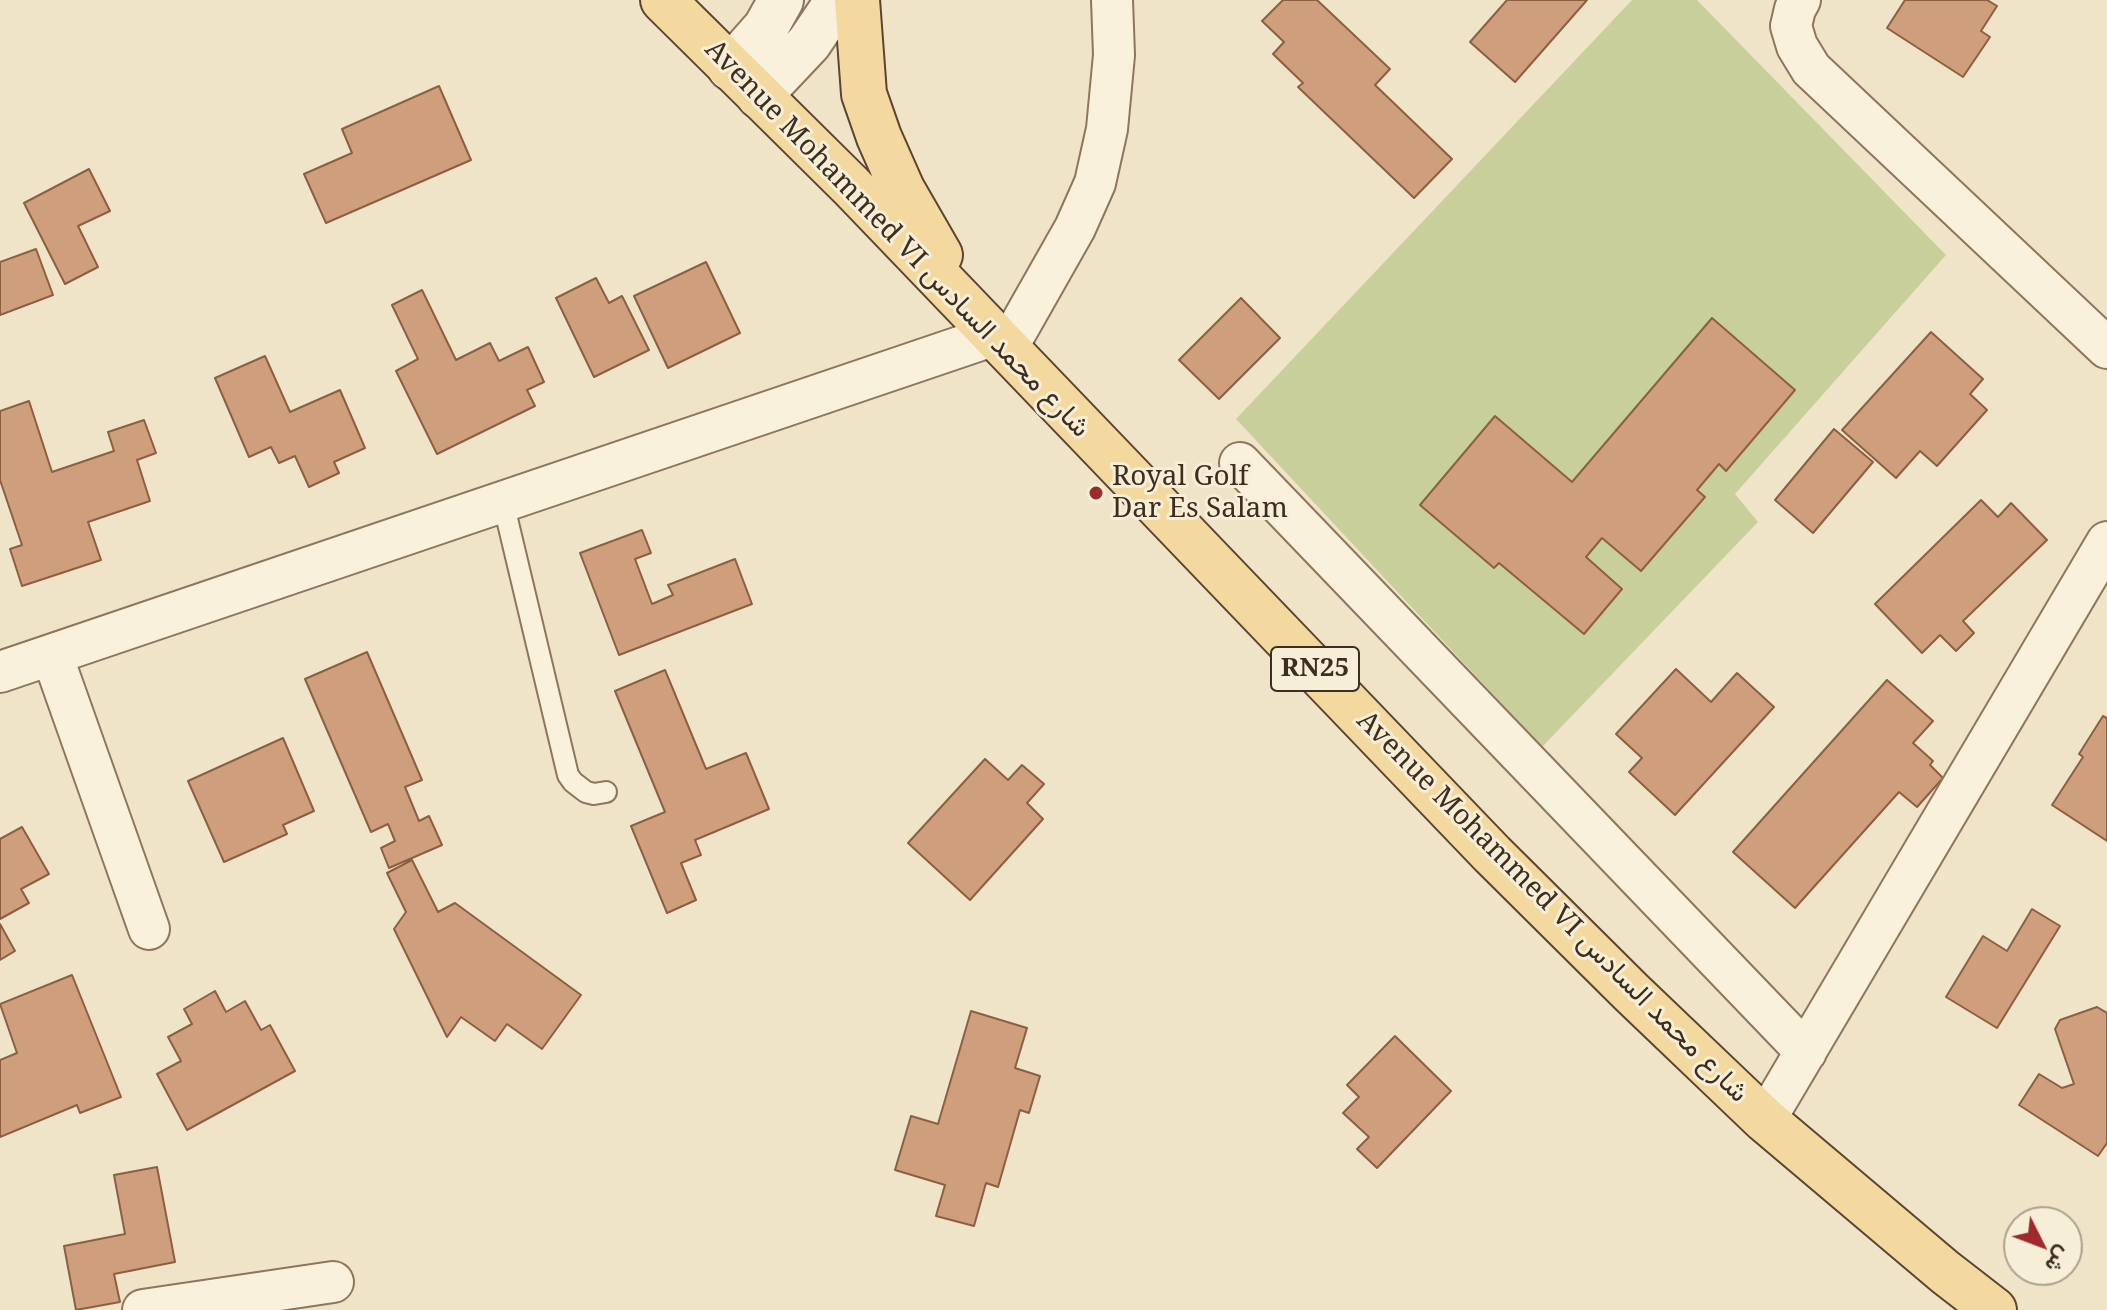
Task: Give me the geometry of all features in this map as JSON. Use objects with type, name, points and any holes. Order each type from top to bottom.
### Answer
[{"type":"main road","name":"Avenue Mohammed VI شارع محمد السادس","points":[[663,0],[992,333],[1492,854],[1765,1120],[1994,1310]]},
{"type":"main road","points":[[857,0],[864,94],[879,137],[902,189],[992,333]]},
{"type":"street","points":[[745,82],[766,27],[781,0]]},
{"type":"street","points":[[745,82],[809,43],[838,0]]},
{"type":"street","points":[[0,672],[992,333],[1075,228],[1095,183],[1108,117],[1114,55],[1112,0]]},
{"type":"street","points":[[1800,0],[1791,26],[1797,46],[1811,69],[2107,348]]},
{"type":"street","points":[[1240,463],[1806,1052]]},
{"type":"street","points":[[1765,1120],[2107,542]]},
{"type":"street","points":[[52,655],[149,929]]},
{"type":"street","points":[[143,1310],[333,1282]]},
{"type":"lane","points":[[503,502],[568,775],[586,792],[606,792]]},
{"type":"green space","points":[[1632,0],[1697,0],[1946,255],[1735,494],[1758,522],[1542,747],[1236,419]]},
{"type":"building","points":[[1283,0],[1317,0],[1390,69],[1375,85],[1452,159],[1414,198],[1298,87],[1303,83],[1273,54],[1284,42],[1262,21]]},
{"type":"building","points":[[1507,0],[1587,0],[1515,82],[1470,42]]},
{"type":"building","points":[[1905,0],[1987,0],[1997,6],[1981,31],[1990,37],[1963,77],[1887,28]]},
{"type":"building","points":[[439,86],[471,160],[326,223],[304,174],[352,153],[342,129]]},
{"type":"building","points":[[89,169],[110,211],[78,226],[98,267],[65,284],[24,203]]},
{"type":"building","points":[[36,249],[53,295],[0,315],[0,262]]},
{"type":"building","points":[[706,262],[740,333],[668,368],[634,296]]},
{"type":"building","points":[[596,278],[609,303],[622,296],[649,350],[594,377],[556,298]]},
{"type":"building","points":[[422,290],[456,360],[490,343],[499,361],[528,347],[544,382],[527,390],[535,406],[437,454],[396,371],[418,359],[392,305]]},
{"type":"building","points":[[1241,298],[1280,338],[1219,399],[1179,360]]},
{"type":"building","points":[[1712,318],[1795,390],[1726,471],[1719,464],[1697,490],[1705,497],[1641,571],[1602,538],[1586,557],[1622,589],[1584,634],[1499,563],[1494,568],[1420,505],[1495,416],[1572,482]]},
{"type":"building","points":[[1931,332],[1983,379],[1970,394],[1987,410],[1937,466],[1920,451],[1896,478],[1842,430]]},
{"type":"building","points":[[265,356],[290,412],[340,390],[365,448],[334,462],[339,473],[309,487],[295,456],[279,463],[271,447],[249,457],[215,378]]},
{"type":"building","points":[[29,401],[52,472],[114,451],[108,432],[144,420],[156,453],[137,460],[150,501],[88,522],[101,560],[22,586],[10,549],[22,545],[0,480],[0,411]]},
{"type":"building","points":[[1834,429],[1873,462],[1813,533],[1775,500]]},
{"type":"building","points":[[1981,500],[1998,517],[2011,503],[2047,540],[1963,621],[1974,633],[1956,651],[1940,635],[1922,653],[1875,604]]},
{"type":"building","points":[[642,530],[651,553],[635,559],[652,604],[673,595],[668,585],[735,559],[752,604],[619,655],[580,553]]},
{"type":"building","points":[[367,652],[422,780],[405,787],[419,821],[429,816],[442,845],[389,868],[381,848],[395,841],[388,824],[371,832],[305,679]]},
{"type":"building","points":[[1676,669],[1711,702],[1737,673],[1774,707],[1675,815],[1629,772],[1642,758],[1616,734]]},
{"type":"building","points":[[665,670],[706,769],[746,753],[769,809],[695,840],[701,855],[681,863],[696,900],[667,913],[631,826],[665,812],[615,691]]},
{"type":"building","points":[[1887,680],[1933,721],[1913,743],[1933,761],[1930,765],[1943,778],[1917,807],[1899,792],[1795,908],[1733,852]]},
{"type":"building","points":[[2103,716],[2107,718],[2107,841],[2052,805],[2083,757],[2079,754]]},
{"type":"building","points":[[283,738],[314,811],[283,825],[287,834],[224,862],[188,781]]},
{"type":"building","points":[[985,759],[1008,780],[1022,765],[1044,784],[1027,803],[1043,819],[970,900],[908,843]]},
{"type":"building","points":[[22,827],[49,874],[21,889],[29,903],[0,919],[0,839]]},
{"type":"building","points":[[412,860],[438,912],[455,903],[581,995],[542,1049],[507,1024],[495,1041],[461,1017],[447,1037],[394,929],[406,912],[387,873]]},
{"type":"building","points":[[2032,909],[2060,926],[1997,1028],[1946,997],[1983,936],[2007,951]]},
{"type":"building","points":[[0,924],[15,951],[0,960]]},
{"type":"building","points":[[72,975],[121,1097],[80,1113],[77,1105],[0,1137],[0,1060],[17,1053],[0,1004]]},
{"type":"building","points":[[215,991],[226,1012],[245,1001],[261,1030],[270,1025],[295,1071],[187,1130],[157,1074],[181,1061],[168,1037],[192,1024],[184,1009]]},
{"type":"building","points":[[2097,1007],[2107,1013],[2107,1143],[2098,1156],[2019,1105],[2039,1074],[2062,1088],[2074,1084],[2055,1029],[2060,1020]]},
{"type":"building","points":[[971,1011],[1027,1028],[1015,1068],[1040,1076],[1029,1113],[1020,1110],[998,1187],[986,1183],[974,1226],[936,1216],[945,1185],[895,1170],[911,1116],[938,1124]]},
{"type":"building","points":[[1395,1036],[1451,1091],[1377,1168],[1357,1149],[1369,1137],[1343,1113],[1359,1097],[1347,1085]]},
{"type":"building","points":[[157,1167],[175,1262],[114,1274],[120,1302],[76,1310],[64,1246],[125,1234],[114,1175]]},
{"type":"place","name":"Royal Golf Dar Es Salam","points":[[1096,493]]}]
